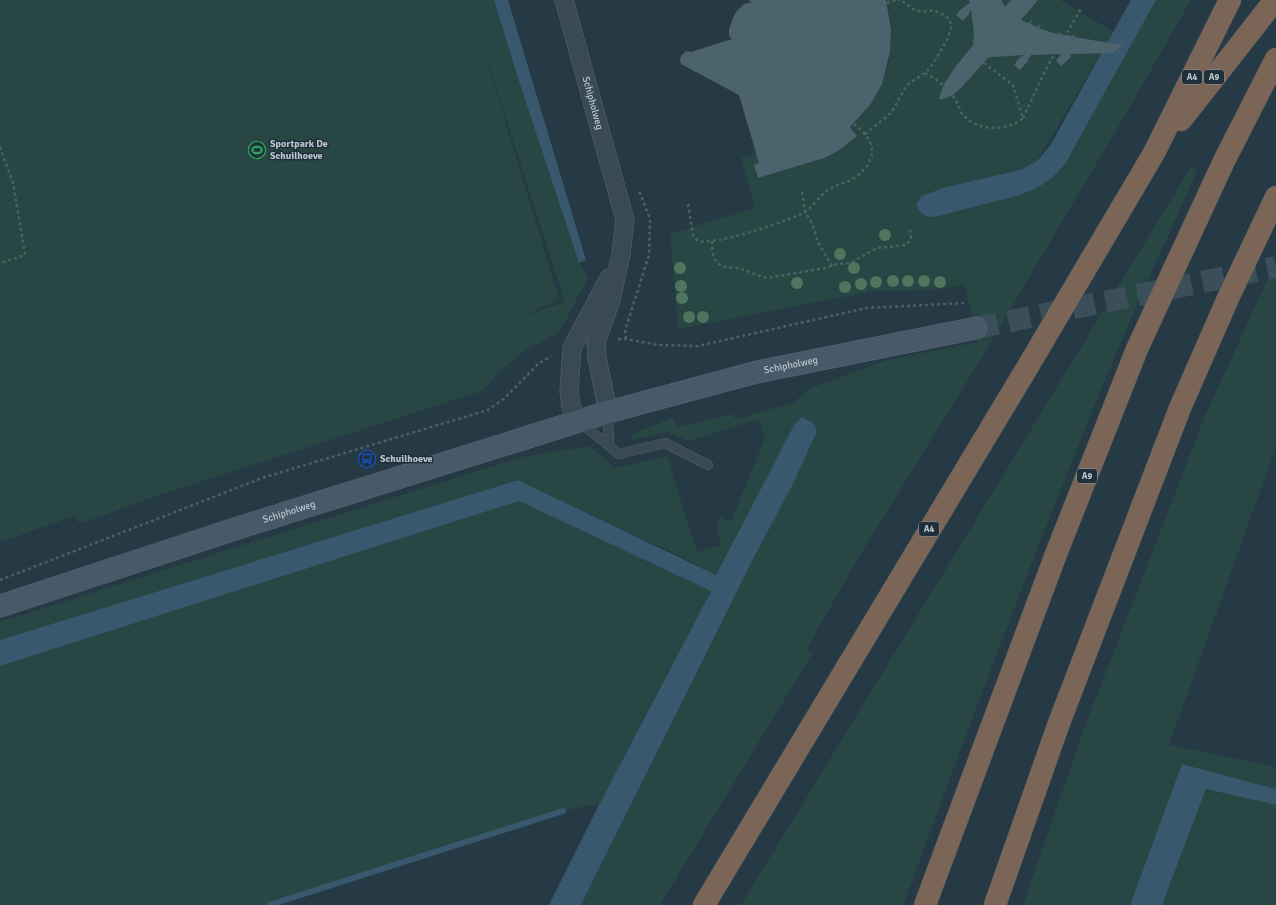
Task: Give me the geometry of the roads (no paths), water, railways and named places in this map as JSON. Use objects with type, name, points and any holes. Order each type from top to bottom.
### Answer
[{"type":"highway","name":"A4","points":[[704,905],[1024,373],[1154,153],[1230,0]]},
{"type":"highway","name":"A9","points":[[1154,153],[1275,0]]},
{"type":"highway","name":"A9","points":[[925,905],[1056,554],[1137,349],[1224,161],[1276,59]]},
{"type":"highway","points":[[995,905],[1060,723],[1180,408],[1229,296],[1276,197]]},
{"type":"main road","name":"Schipholweg","points":[[0,606],[241,527],[608,412],[757,372],[976,328]]},
{"type":"street","name":"Schipholweg","points":[[564,0],[625,220],[621,254],[610,300],[596,342],[597,358],[608,412]]},
{"type":"street","name":"Schipholweg","points":[[579,421],[571,407],[569,391],[572,348],[621,254]]},
{"type":"lane","points":[[608,412],[609,446]]},
{"type":"lane","points":[[579,421],[619,454],[665,443],[708,465]]},
{"type":"water","points":[[494,0],[508,0],[586,260],[579,263],[516,72]]},
{"type":"water","points":[[1131,0],[1156,0],[1066,163],[1053,177],[1037,188],[1017,196],[934,217],[927,216],[920,212],[916,204],[922,196],[946,187],[1020,170],[1037,161],[1050,146]]},
{"type":"water","points":[[802,417],[813,423],[817,431],[793,484],[754,557],[581,905],[549,905],[600,803],[711,591],[519,501],[0,666],[0,640],[518,480],[716,575],[794,425]]},
{"type":"water","points":[[1182,764],[1276,789],[1276,805],[1206,789],[1162,905],[1130,905]]},
{"type":"waterway","points":[[269,905],[563,811]]},
{"type":"tunnel","points":[[976,328],[1276,267]]},
{"type":"place","name":"Sportpark De Schuilhoeve","points":[[257,150]]},
{"type":"place","name":"Schuilhoeve","points":[[367,459]]}]
